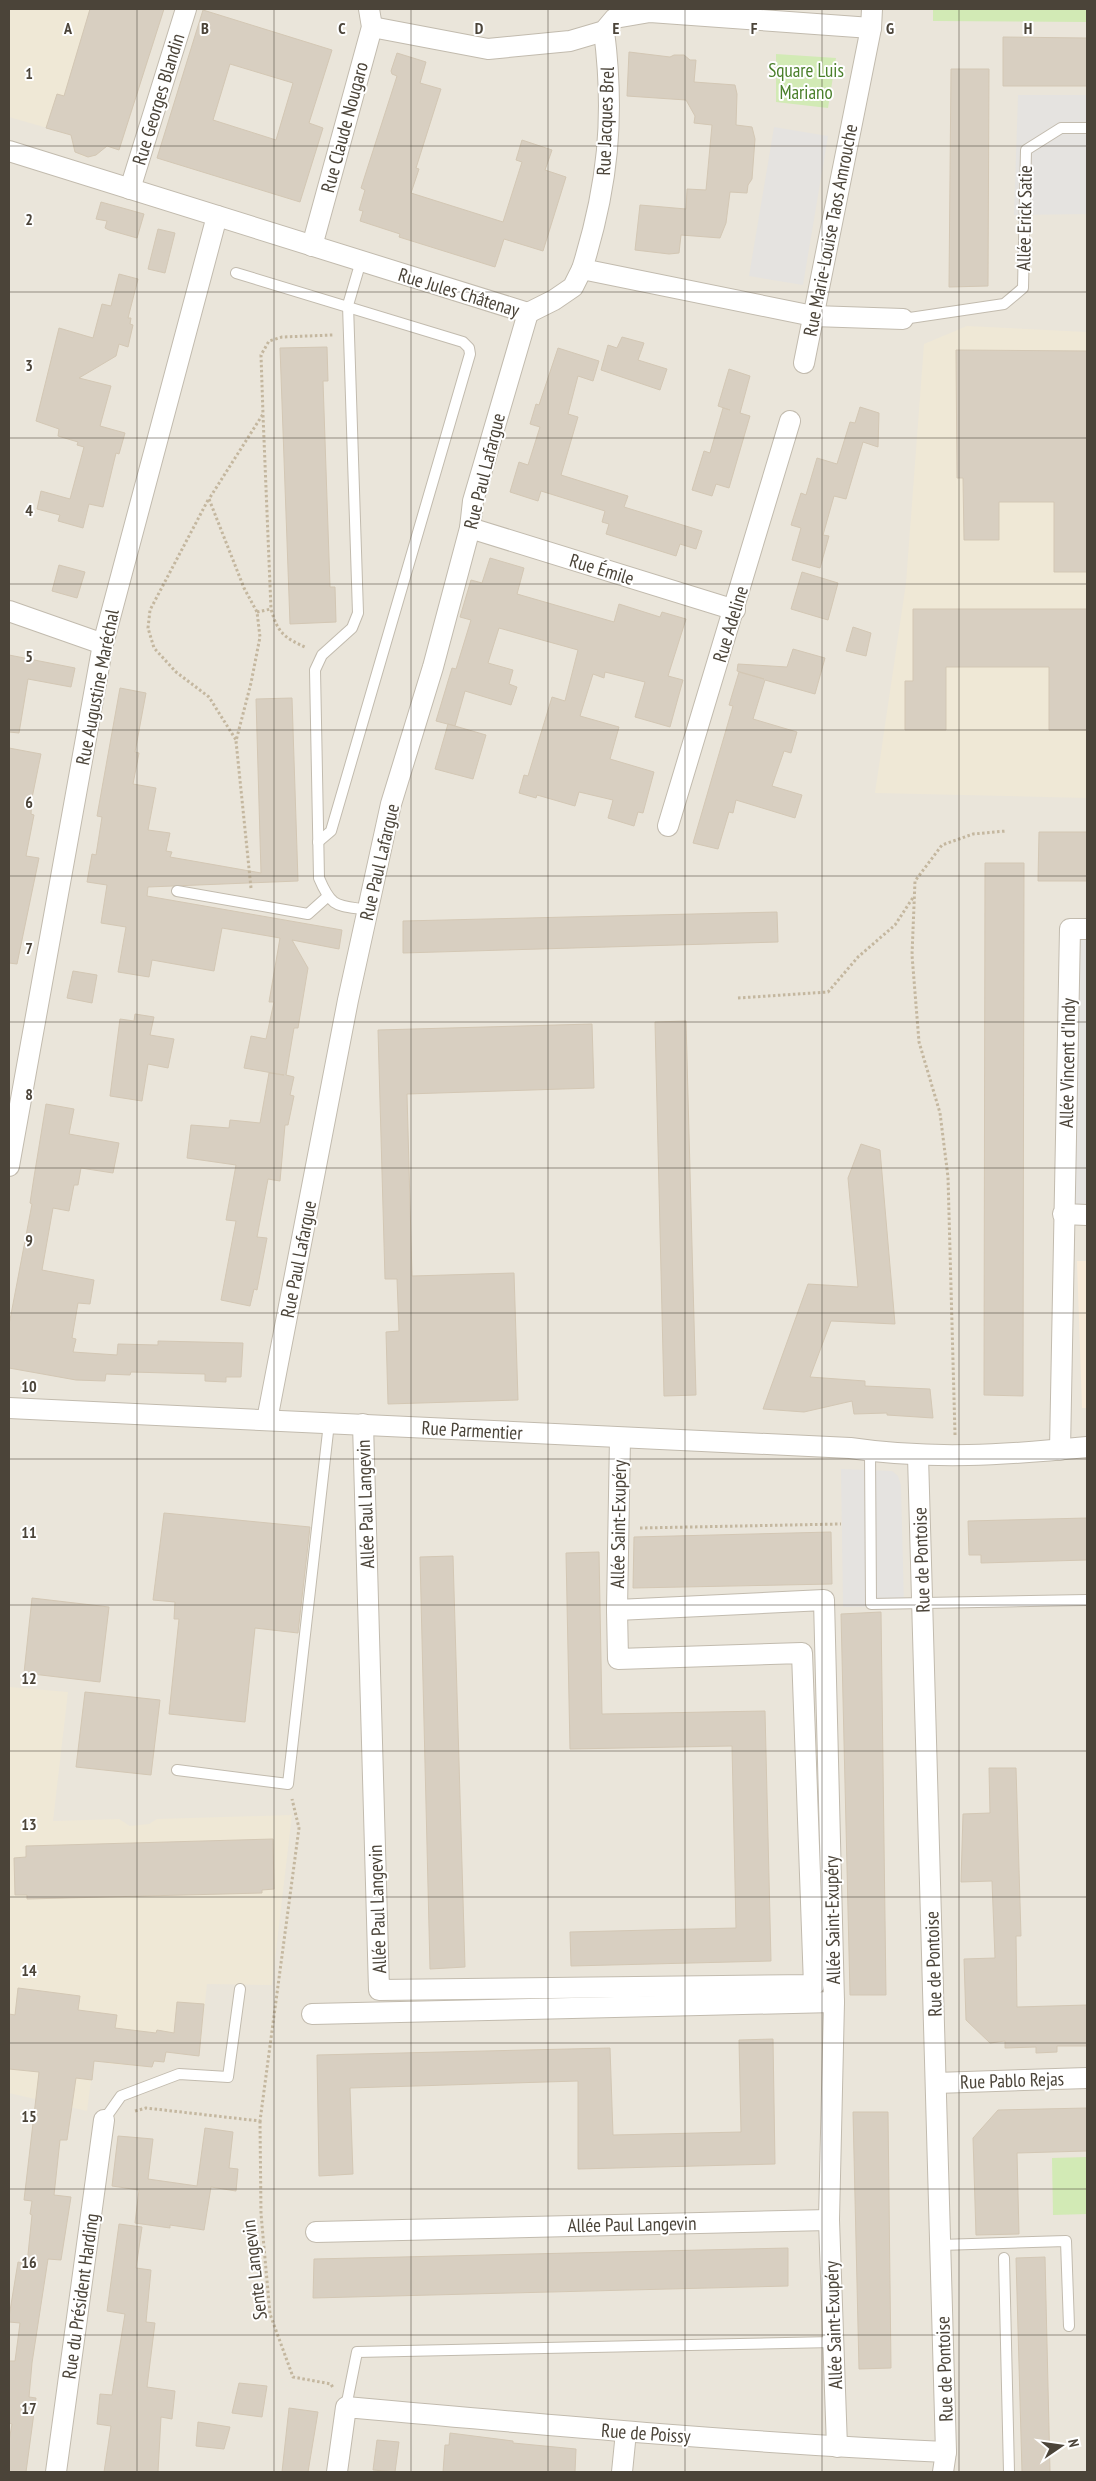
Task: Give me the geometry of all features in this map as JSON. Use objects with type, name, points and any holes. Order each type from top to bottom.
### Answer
[{"type":"street","name":"Rue Georges Blandin","points":[[130,189],[186,9]]},
{"type":"street","points":[[371,18],[488,49],[570,41],[612,19],[650,12],[871,18]]},
{"type":"street","name":"Rue Claude Nougaro","points":[[312,246],[371,18]]},
{"type":"street","name":"Rue Marie-Louise Taos Amrouche","points":[[804,363],[871,18]]},
{"type":"street","name":"Rue Jacques Brel","points":[[582,269],[597,219],[608,155],[609,68],[612,19]]},
{"type":"street","name":"Rue Jules Châtenay","points":[[9,151],[528,313],[573,287],[582,269]]},
{"type":"street","name":"Rue Augustine Maréchal","points":[[9,1166],[103,644],[217,216]]},
{"type":"street","points":[[582,269],[813,316],[903,319]]},
{"type":"street","name":"Rue Paul Lafargue","points":[[267,1420],[348,1000],[391,804],[433,667],[470,528],[473,501],[528,313]]},
{"type":"street","name":"Rue Adeline","points":[[668,826],[735,610],[790,420]]},
{"type":"street","name":"Rue Émile","points":[[470,528],[735,610]]},
{"type":"street","points":[[9,611],[103,644]]},
{"type":"street","name":"Allée Vincent d'Indy","points":[[1060,1450],[1070,930],[1087,929]]},
{"type":"street","points":[[1064,1214],[1087,1215]]},
{"type":"street","name":"Rue Parmentier","points":[[9,1408],[850,1448],[926,1456],[955,1456],[1087,1447]]},
{"type":"street","name":"Allée Paul Langevin","points":[[363,1424],[379,1990],[814,1985]]},
{"type":"street","name":"Allée Saint-Exupéry","points":[[620,1438],[616,1610],[618,1659],[802,1653],[814,1985]]},
{"type":"street","name":"Rue de Pontoise","points":[[926,1456],[922,1603],[941,2245],[946,2452],[943,2472]]},
{"type":"street","name":"Allée Saint-Exupéry","points":[[616,1610],[824,1600],[834,2002],[829,2220],[837,2447]]},
{"type":"street","points":[[312,2014],[834,2002]]},
{"type":"street","name":"Rue Pablo Rejas","points":[[936,2083],[1087,2078]]},
{"type":"street","name":"Rue du Président Harding","points":[[56,2472],[104,2120]]},
{"type":"street","name":"Allée Paul Langevin","points":[[316,2232],[829,2220]]},
{"type":"street","points":[[337,2472],[346,2408]]},
{"type":"street","name":"Rue de Poissy","points":[[346,2408],[626,2432],[837,2447],[946,2452]]},
{"type":"street","points":[[622,2472],[626,2432]]},
{"type":"lane","name":"Allée Erick Satie","points":[[903,319],[1004,304],[1023,288],[1026,150],[1061,128],[1087,128]]},
{"type":"lane","points":[[361,261],[348,305],[358,613],[352,628],[322,655],[315,670],[319,878],[327,897],[333,903],[368,910]]},
{"type":"lane","points":[[236,273],[348,305],[463,342],[469,348],[470,354],[331,831],[318,842]]},
{"type":"lane","points":[[178,891],[308,914],[327,897]]},
{"type":"lane","points":[[177,1770],[288,1784],[329,1423]]},
{"type":"lane","points":[[870,1451],[871,1604],[1087,1600]]},
{"type":"lane","points":[[104,2120],[121,2096],[180,2074],[228,2077],[240,1989]]},
{"type":"lane","points":[[941,2245],[1066,2241],[1069,2326]]},
{"type":"lane","points":[[1004,2258],[1009,2472]]},
{"type":"lane","points":[[346,2408],[357,2352],[834,2342]]},
{"type":"path","points":[[322,655],[287,639],[276,626],[272,609],[261,355],[270,341],[282,337],[349,334]]},
{"type":"path","points":[[236,741],[209,696],[176,672],[154,648],[148,628],[150,610],[209,500],[263,414]]},
{"type":"path","points":[[209,500],[244,588],[257,612],[260,637],[252,683],[236,741],[253,904]]},
{"type":"path","points":[[257,612],[272,609]]},
{"type":"path","points":[[955,1456],[948,1176],[940,1113],[919,1042],[912,956],[915,881],[942,845],[973,834],[1006,831]]},
{"type":"path","points":[[738,998],[828,992],[858,957],[895,924],[914,895]]},
{"type":"path","points":[[639,1528],[842,1524]]},
{"type":"path","name":"Sente Langevin","points":[[260,2121],[261,2214],[270,2314],[293,2377],[331,2384],[346,2408]]},
{"type":"shaded area","points":[[9,9],[1087,9],[1087,2472],[9,2472]]},
{"type":"shaded area","points":[[9,9],[164,9],[119,150],[104,145],[96,155],[83,157],[73,148],[72,135],[9,117]]},
{"type":"shaded area","points":[[1018,95],[1087,95],[1087,214],[1014,215]]},
{"type":"shaded area","points":[[774,127],[828,136],[803,285],[749,276]]},
{"type":"shaded area","points":[[967,326],[1087,332],[1087,798],[875,793],[906,583],[924,344]]},
{"type":"shaded area","points":[[1066,934],[1087,934],[1087,1207],[1063,1207]]},
{"type":"shaded area","points":[[1077,1261],[1087,1261],[1087,1408],[1082,1408]]},
{"type":"shaded area","points":[[841,1469],[892,1471],[898,1476],[901,1485],[904,1606],[843,1607]]},
{"type":"shaded area","points":[[9,1687],[68,1692],[53,1821],[119,1819],[130,1826],[149,1824],[157,1819],[292,1815],[272,1985],[207,1984],[199,2056],[166,2048],[164,2062],[154,2061],[152,2067],[109,2064],[109,2059],[94,2057],[87,2111],[9,2093]]},
{"type":"green space","points":[[933,9],[1087,9],[1087,22],[933,21]]},
{"type":"green space","name":"Square Luis Mariano","points":[[776,54],[836,58],[828,108],[776,102]]},
{"type":"green space","points":[[1087,2157],[1087,2214],[1053,2215],[1052,2158]]},
{"type":"building","points":[[90,9],[164,9],[119,150],[107,146],[96,155],[88,157],[75,152],[71,135],[46,128],[57,94],[64,96]]},
{"type":"building","points":[[203,10],[332,50],[309,123],[323,128],[300,202],[157,158]],"holes":[[[230,64],[293,83],[276,140],[213,120]]]},
{"type":"building","points":[[1003,37],[1087,38],[1087,86],[1003,86]]},
{"type":"building","points":[[629,52],[670,57],[684,55],[690,60],[696,60],[694,82],[735,85],[737,94],[736,125],[752,127],[755,139],[752,179],[748,185],[747,193],[730,192],[726,223],[720,238],[681,235],[679,253],[669,254],[635,250],[640,205],[686,209],[687,189],[706,190],[712,125],[694,123],[695,116],[686,100],[627,96]]},
{"type":"building","points":[[397,53],[426,62],[420,83],[441,89],[416,168],[419,169],[411,193],[503,222],[522,162],[516,160],[522,140],[552,150],[545,170],[566,177],[543,251],[504,239],[495,267],[399,237],[400,234],[360,221],[363,211],[359,210],[365,190],[361,188],[397,76],[392,74],[391,71]]},
{"type":"building","points":[[951,69],[989,69],[988,286],[949,287]]},
{"type":"building","points":[[101,202],[144,214],[137,238],[109,230],[105,228],[107,221],[96,219]]},
{"type":"building","points":[[158,229],[175,233],[165,273],[148,269]]},
{"type":"building","points":[[119,274],[138,279],[128,318],[131,318],[130,324],[133,325],[128,347],[119,344],[116,356],[79,378],[111,386],[100,426],[125,433],[119,454],[116,453],[103,507],[89,504],[83,528],[58,521],[60,515],[37,509],[41,491],[70,499],[84,447],[77,445],[78,442],[58,436],[59,429],[36,421],[59,328],[93,338],[102,304],[111,306]]},
{"type":"building","points":[[622,337],[644,343],[638,360],[667,369],[660,390],[601,370],[608,345],[617,348]]},
{"type":"building","points":[[327,347],[328,381],[323,381],[330,587],[335,587],[336,622],[290,624],[280,348]]},
{"type":"building","points":[[558,348],[599,361],[593,381],[578,376],[568,414],[578,417],[561,475],[628,496],[624,507],[702,531],[696,549],[680,544],[676,556],[606,534],[609,524],[602,522],[605,511],[541,491],[538,501],[510,492],[519,462],[528,465],[540,427],[530,424],[536,404],[539,405]]},
{"type":"building","points":[[956,350],[1087,351],[1087,572],[1054,572],[1054,502],[999,502],[999,540],[964,540],[963,478],[957,478]]},
{"type":"building","points":[[729,369],[750,376],[740,413],[750,416],[729,488],[716,484],[712,496],[692,490],[704,451],[710,453],[723,408],[730,410],[718,406]]},
{"type":"building","points":[[860,407],[879,413],[878,447],[863,442],[846,499],[834,496],[823,535],[829,536],[820,568],[792,560],[801,528],[791,525],[801,493],[806,495],[817,458],[837,464],[850,422],[855,423]]},
{"type":"building","points":[[490,558],[524,568],[517,594],[614,622],[619,604],[660,617],[662,612],[686,619],[668,676],[683,680],[670,727],[635,717],[645,682],[605,672],[604,678],[593,674],[580,716],[619,727],[610,759],[654,772],[643,813],[638,812],[634,826],[608,818],[613,800],[579,792],[575,806],[537,795],[536,798],[519,793],[524,775],[528,776],[552,697],[565,701],[578,650],[499,628],[488,663],[513,670],[509,684],[517,687],[511,705],[465,691],[455,726],[436,721],[452,668],[456,669],[471,620],[460,617],[471,580],[482,583]]},
{"type":"building","points":[[59,565],[85,572],[77,598],[52,591]]},
{"type":"building","points":[[802,572],[838,583],[828,620],[791,609]]},
{"type":"building","points":[[913,609],[1087,609],[1087,730],[1049,730],[1049,667],[946,667],[946,730],[905,730],[905,681],[913,681]]},
{"type":"building","points":[[853,627],[871,633],[866,656],[846,651]]},
{"type":"building","points":[[793,649],[825,658],[815,694],[765,680],[753,719],[797,732],[791,753],[784,751],[772,786],[802,795],[795,818],[736,800],[733,813],[729,812],[718,849],[693,843],[733,706],[729,705],[739,672],[764,679],[737,671],[738,664],[787,667]]},
{"type":"building","points":[[9,655],[75,668],[71,687],[28,679],[19,733],[9,732]]},
{"type":"building","points":[[120,688],[146,693],[135,752],[139,753],[133,784],[156,788],[148,830],[170,833],[166,851],[172,852],[170,857],[261,873],[256,699],[292,698],[298,881],[148,887],[147,896],[342,930],[339,949],[292,940],[308,968],[298,1028],[294,1028],[286,1075],[294,1077],[290,1095],[294,1096],[288,1125],[285,1125],[280,1181],[268,1179],[257,1237],[267,1238],[257,1290],[254,1289],[250,1306],[221,1300],[236,1221],[226,1220],[236,1165],[187,1158],[191,1125],[229,1128],[230,1120],[260,1123],[269,1073],[284,1075],[244,1068],[251,1036],[266,1039],[274,1002],[269,1002],[280,938],[222,928],[214,971],[152,960],[149,977],[118,972],[126,927],[101,923],[107,885],[87,882],[92,854],[96,855],[102,817],[97,816]]},
{"type":"building","points":[[448,724],[486,735],[473,779],[435,769]]},
{"type":"building","points":[[9,748],[41,754],[32,798],[31,814],[34,815],[26,856],[39,858],[17,964],[9,963]]},
{"type":"building","points":[[1039,832],[1087,832],[1087,881],[1038,881]]},
{"type":"building","points":[[985,863],[1024,863],[1023,1396],[984,1395]]},
{"type":"building","points":[[777,912],[778,942],[403,953],[403,921]]},
{"type":"building","points":[[73,971],[97,975],[92,1003],[67,998]]},
{"type":"building","points":[[135,1014],[154,1017],[150,1035],[174,1039],[168,1068],[148,1064],[142,1101],[110,1096],[120,1019],[134,1021]]},
{"type":"building","points":[[686,1021],[696,1395],[664,1396],[655,1022]]},
{"type":"building","points":[[592,1024],[594,1088],[407,1094],[412,1276],[514,1273],[518,1400],[388,1404],[386,1332],[399,1331],[397,1279],[385,1279],[378,1030]]},
{"type":"building","points":[[46,1104],[74,1109],[69,1134],[119,1143],[113,1173],[81,1168],[78,1185],[74,1185],[69,1211],[53,1208],[42,1270],[94,1280],[90,1304],[78,1303],[72,1338],[76,1339],[73,1352],[117,1355],[118,1344],[158,1345],[158,1341],[243,1343],[241,1377],[226,1377],[226,1382],[205,1381],[205,1374],[131,1372],[130,1375],[106,1374],[105,1381],[76,1380],[9,1368],[9,1325],[32,1204],[30,1203]]},
{"type":"building","points":[[861,1144],[880,1150],[895,1324],[831,1321],[810,1377],[865,1381],[865,1386],[930,1389],[933,1418],[887,1415],[887,1413],[854,1414],[852,1401],[804,1412],[763,1409],[808,1284],[858,1287],[848,1178]]},
{"type":"building","points":[[164,1513],[310,1527],[298,1633],[255,1628],[245,1722],[169,1714],[179,1619],[174,1619],[175,1602],[153,1600]]},
{"type":"building","points":[[1087,1518],[1087,1560],[981,1563],[981,1555],[969,1555],[968,1521]]},
{"type":"building","points":[[831,1532],[832,1584],[633,1588],[634,1537]]},
{"type":"building","points":[[599,1552],[602,1714],[765,1711],[771,1961],[571,1966],[570,1932],[736,1928],[732,1746],[570,1749],[566,1553]]},
{"type":"building","points":[[453,1556],[465,1967],[430,1969],[420,1557]]},
{"type":"building","points":[[32,1598],[109,1607],[100,1682],[24,1673]]},
{"type":"building","points":[[881,1612],[886,1995],[850,1995],[841,1614]]},
{"type":"building","points":[[85,1692],[160,1700],[151,1775],[76,1767]]},
{"type":"building","points":[[989,1768],[1016,1768],[1021,1936],[1016,1936],[1017,2007],[1087,2005],[1087,2046],[1057,2046],[1057,2052],[1036,2053],[1036,2047],[1005,2048],[1005,2041],[990,2043],[966,2020],[964,1959],[995,1958],[992,1881],[961,1882],[963,1814],[990,1813]]},
{"type":"building","points":[[273,1839],[274,1889],[262,1890],[262,1893],[27,1899],[27,1895],[15,1895],[14,1858],[26,1857],[26,1846]]},
{"type":"building","points":[[18,1988],[80,1996],[78,2010],[117,2015],[115,2028],[156,2033],[157,2030],[174,2033],[177,2002],[204,2004],[199,2056],[166,2052],[164,2062],[154,2061],[152,2067],[94,2061],[92,2080],[76,2078],[67,2140],[60,2140],[54,2195],[71,2197],[61,2260],[48,2259],[32,2363],[29,2397],[36,2398],[26,2472],[9,2472],[9,2441],[12,2424],[9,2423],[9,2361],[15,2361],[20,2323],[9,2322],[9,2317],[18,2262],[27,2264],[32,2201],[24,2200],[39,2072],[9,2069],[9,2014],[15,2015]]},
{"type":"building","points":[[773,2039],[775,2164],[578,2169],[578,2081],[350,2088],[353,2174],[319,2176],[317,2055],[610,2048],[613,2135],[741,2132],[739,2040]]},
{"type":"building","points":[[1087,2108],[1087,2151],[1017,2153],[1019,2234],[976,2235],[973,2138],[998,2110]]},
{"type":"building","points":[[853,2112],[888,2112],[891,2368],[859,2369]]},
{"type":"building","points":[[205,2128],[233,2132],[229,2168],[238,2169],[236,2191],[211,2187],[204,2230],[170,2225],[170,2228],[135,2223],[139,2190],[112,2186],[118,2136],[153,2139],[148,2179],[197,2186]]},
{"type":"building","points":[[119,2224],[142,2227],[136,2268],[151,2270],[146,2322],[155,2323],[147,2387],[175,2391],[172,2419],[161,2417],[158,2472],[104,2472],[111,2426],[97,2424],[100,2394],[112,2395],[125,2314],[107,2311]]},
{"type":"building","points":[[788,2248],[788,2286],[313,2298],[314,2259]]},
{"type":"building","points":[[1045,2257],[1050,2472],[1022,2472],[1016,2258]]},
{"type":"building","points":[[239,2383],[267,2386],[262,2417],[232,2413]]},
{"type":"building","points":[[289,2408],[318,2412],[308,2472],[282,2472]]},
{"type":"building","points":[[198,2422],[230,2427],[224,2449],[196,2446]]},
{"type":"building","points":[[450,2433],[513,2441],[513,2443],[576,2449],[575,2472],[443,2472],[445,2445],[449,2445]]},
{"type":"building","points":[[377,2440],[399,2442],[395,2472],[373,2470]]}]
